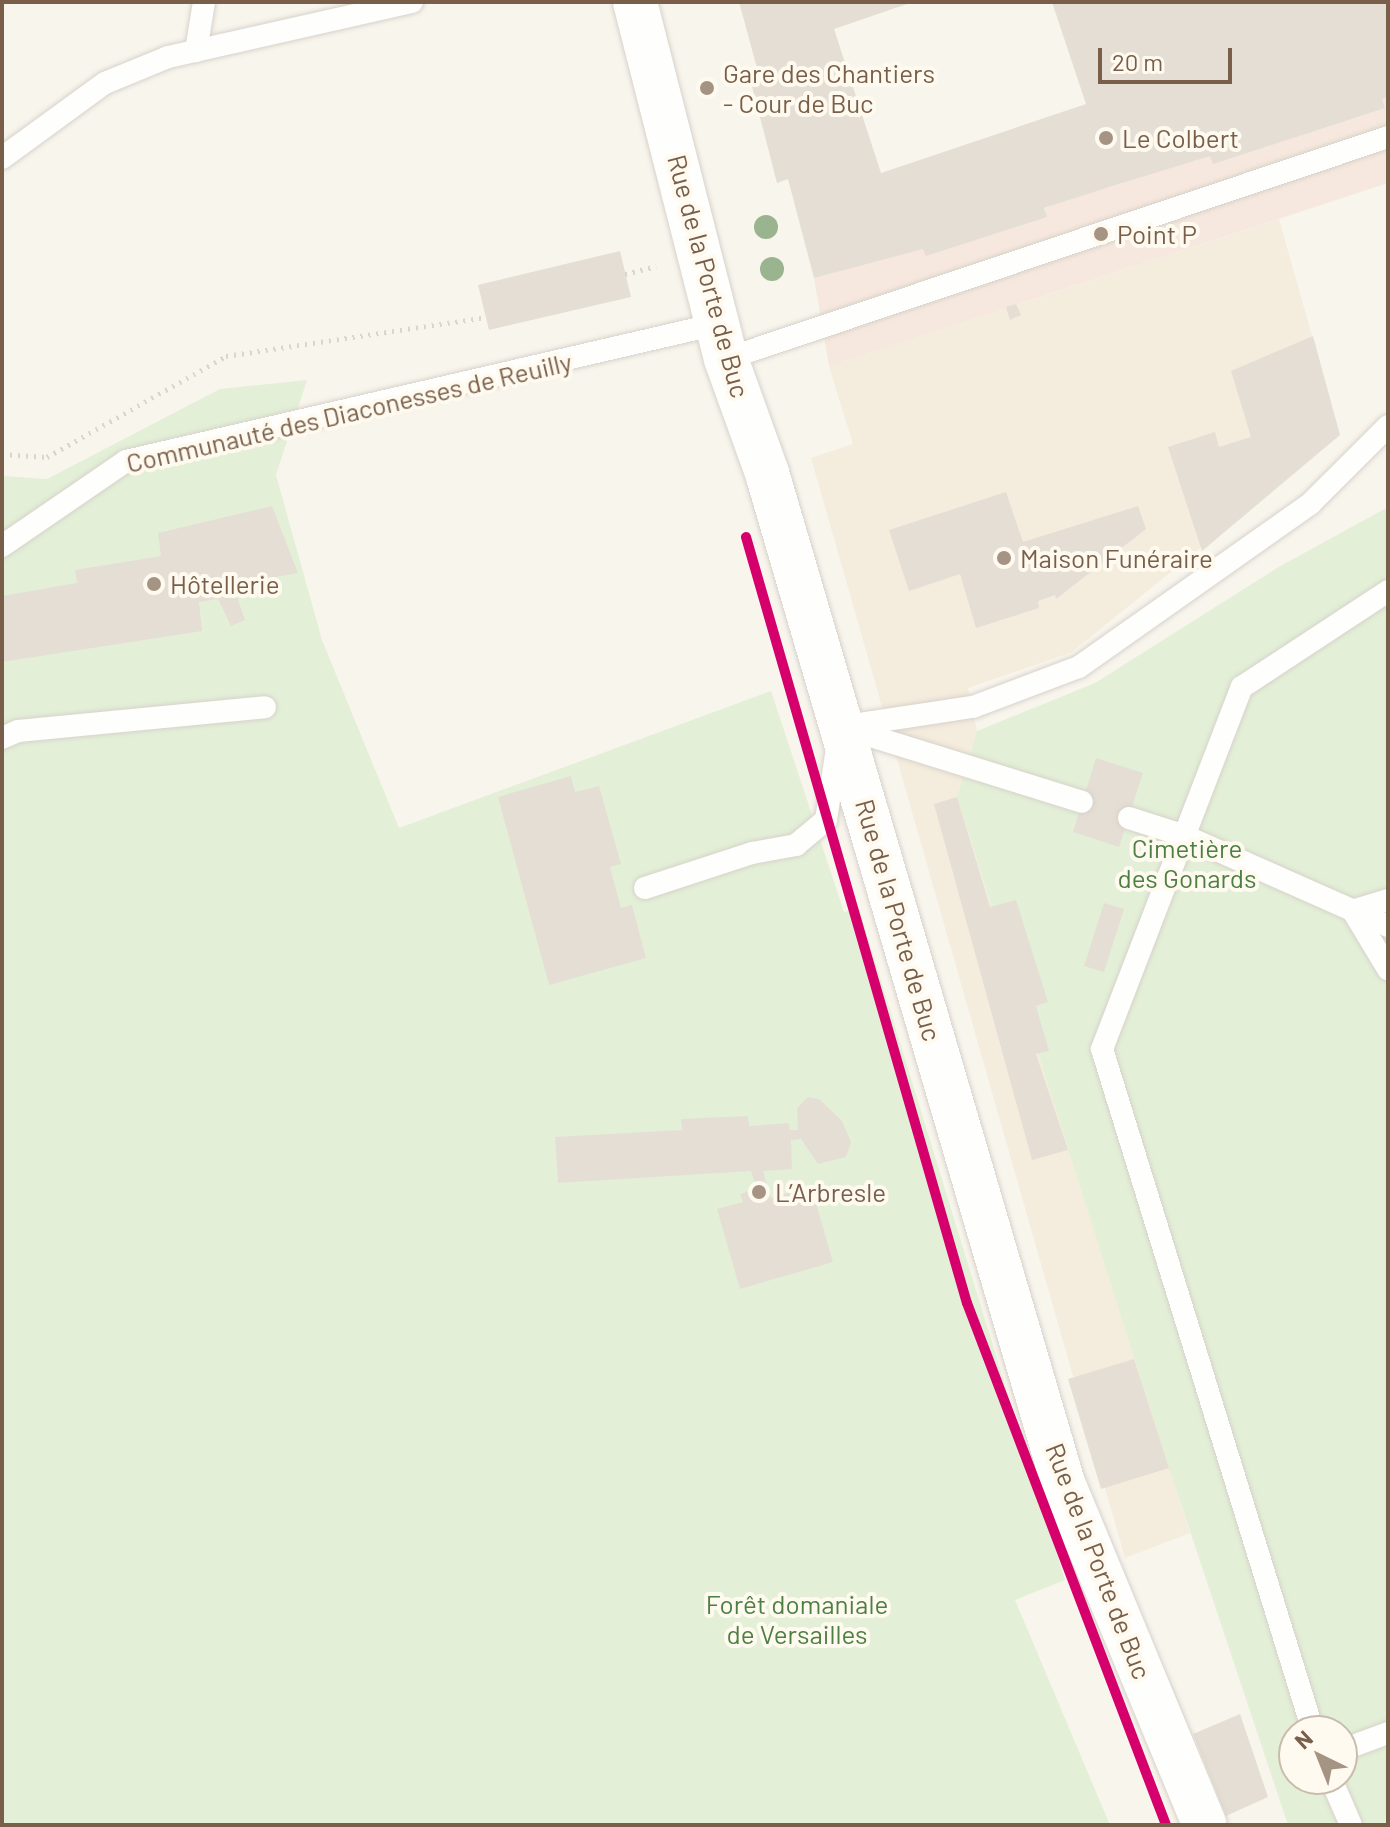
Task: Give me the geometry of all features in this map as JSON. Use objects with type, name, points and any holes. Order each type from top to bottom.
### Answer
[{"type":"main road","name":"Rue de la Porte de Buc","points":[[635,2],[722,342],[767,473],[1063,1483],[1205,1825]]},
{"type":"lane","points":[[196,51],[204,2]]},
{"type":"lane","points":[[2,158],[105,83],[196,51],[412,2]]},
{"type":"lane","name":"Communauté des Diaconesses de Reuilly","points":[[2,546],[126,461],[722,342],[1388,137]]},
{"type":"lane","points":[[840,727],[973,707],[1079,667],[1310,504],[1388,426]]},
{"type":"lane","points":[[1308,1715],[1102,1049],[1242,687],[1388,591]]},
{"type":"lane","points":[[2,738],[18,731],[265,707]]},
{"type":"lane","points":[[840,727],[1082,802]]},
{"type":"lane","points":[[645,888],[752,853],[796,845],[806,837],[826,820],[840,727]]},
{"type":"lane","points":[[1129,818],[1185,836],[1388,926]]},
{"type":"lane","points":[[1353,911],[1388,900]]},
{"type":"lane","points":[[1353,911],[1388,969]]},
{"type":"lane","points":[[1358,1744],[1388,1733]]},
{"type":"lane","points":[[1338,1795],[1351,1825]]},
{"type":"path","points":[[625,274],[661,265]]},
{"type":"path","points":[[2,454],[47,457],[226,356],[486,317]]},
{"type":"shaded area","name":"Point P","points":[[1388,87],[1388,183],[829,366],[814,278],[1044,209],[1103,180],[1107,188],[1117,185]]},
{"type":"shaded area","points":[[1279,219],[1340,435],[1072,652],[968,688],[977,731],[957,797],[1190,1533],[1125,1558],[811,458],[853,444],[829,366]]},
{"type":"green space","name":"Forêt domaniale de Versailles","points":[[307,380],[276,475],[322,640],[399,828],[771,691],[844,912],[859,909],[1065,1580],[1015,1600],[1110,1825],[2,1825],[2,476],[47,479],[220,389]]},
{"type":"green space","name":"Cimetière des Gonards","points":[[1388,507],[1388,1825],[1288,1825],[1278,1795],[1169,1468],[957,797],[977,731],[1095,683],[1277,568]]},
{"type":"building","name":"Le Colbert","points":[[739,2],[913,2],[834,29],[881,173],[1086,104],[1052,2],[1388,2],[1388,97],[1382,99],[1385,108],[1213,164],[1210,156],[1106,188],[1044,208],[1047,217],[926,256],[923,249],[814,278],[788,179],[777,183],[748,71],[757,68]]},
{"type":"building","points":[[620,251],[631,297],[489,330],[478,285]]},
{"type":"building","points":[[1016,304],[1021,315],[1010,320],[1006,307]]},
{"type":"building","points":[[1313,336],[1340,435],[1202,551],[1168,447],[1215,432],[1219,447],[1251,437],[1231,371]]},
{"type":"building","name":"Maison Funéraire","points":[[1006,492],[1023,542],[1138,506],[1146,529],[1056,599],[1055,595],[1038,601],[1039,608],[976,628],[960,574],[909,591],[889,530]]},
{"type":"building","name":"Hôtellerie","points":[[272,506],[298,573],[233,585],[245,620],[231,626],[218,599],[199,602],[202,631],[2,662],[2,596],[77,583],[75,570],[161,556],[158,533]]},
{"type":"building","points":[[1096,758],[1143,773],[1119,847],[1073,832]]},
{"type":"building","points":[[571,776],[575,792],[599,786],[621,864],[610,867],[621,908],[632,905],[646,958],[549,985],[498,797]]},
{"type":"building","points":[[957,797],[990,907],[1016,900],[1048,1002],[1036,1006],[1049,1051],[1036,1054],[1068,1150],[1032,1160],[934,804]]},
{"type":"building","points":[[1104,903],[1124,909],[1104,972],[1084,966]]},
{"type":"building","name":"L’Arbresle","points":[[808,1097],[819,1099],[842,1121],[851,1142],[846,1157],[818,1164],[801,1139],[791,1140],[792,1169],[763,1171],[771,1198],[811,1186],[833,1262],[740,1289],[717,1209],[743,1202],[740,1194],[757,1189],[751,1171],[558,1183],[555,1137],[682,1130],[681,1119],[748,1116],[749,1126],[789,1123],[790,1130],[798,1130],[797,1108]]},
{"type":"building","points":[[1134,1359],[1169,1468],[1101,1489],[1068,1379]]},
{"type":"building","points":[[1240,1714],[1268,1797],[1226,1816],[1193,1734]]},
{"type":"cycle path","points":[[746,537],[967,1303],[1166,1825]]},
{"type":"place","name":"Gare des Chantiers - Cour de Buc","points":[[707,88]]},
{"type":"place","name":"Le Colbert","points":[[1106,138]]},
{"type":"place","name":"Point P","points":[[1101,234]]},
{"type":"place","name":"Maison Funéraire","points":[[1004,558]]},
{"type":"place","name":"Hôtellerie","points":[[154,584]]},
{"type":"place","name":"L’Arbresle","points":[[759,1192]]}]
